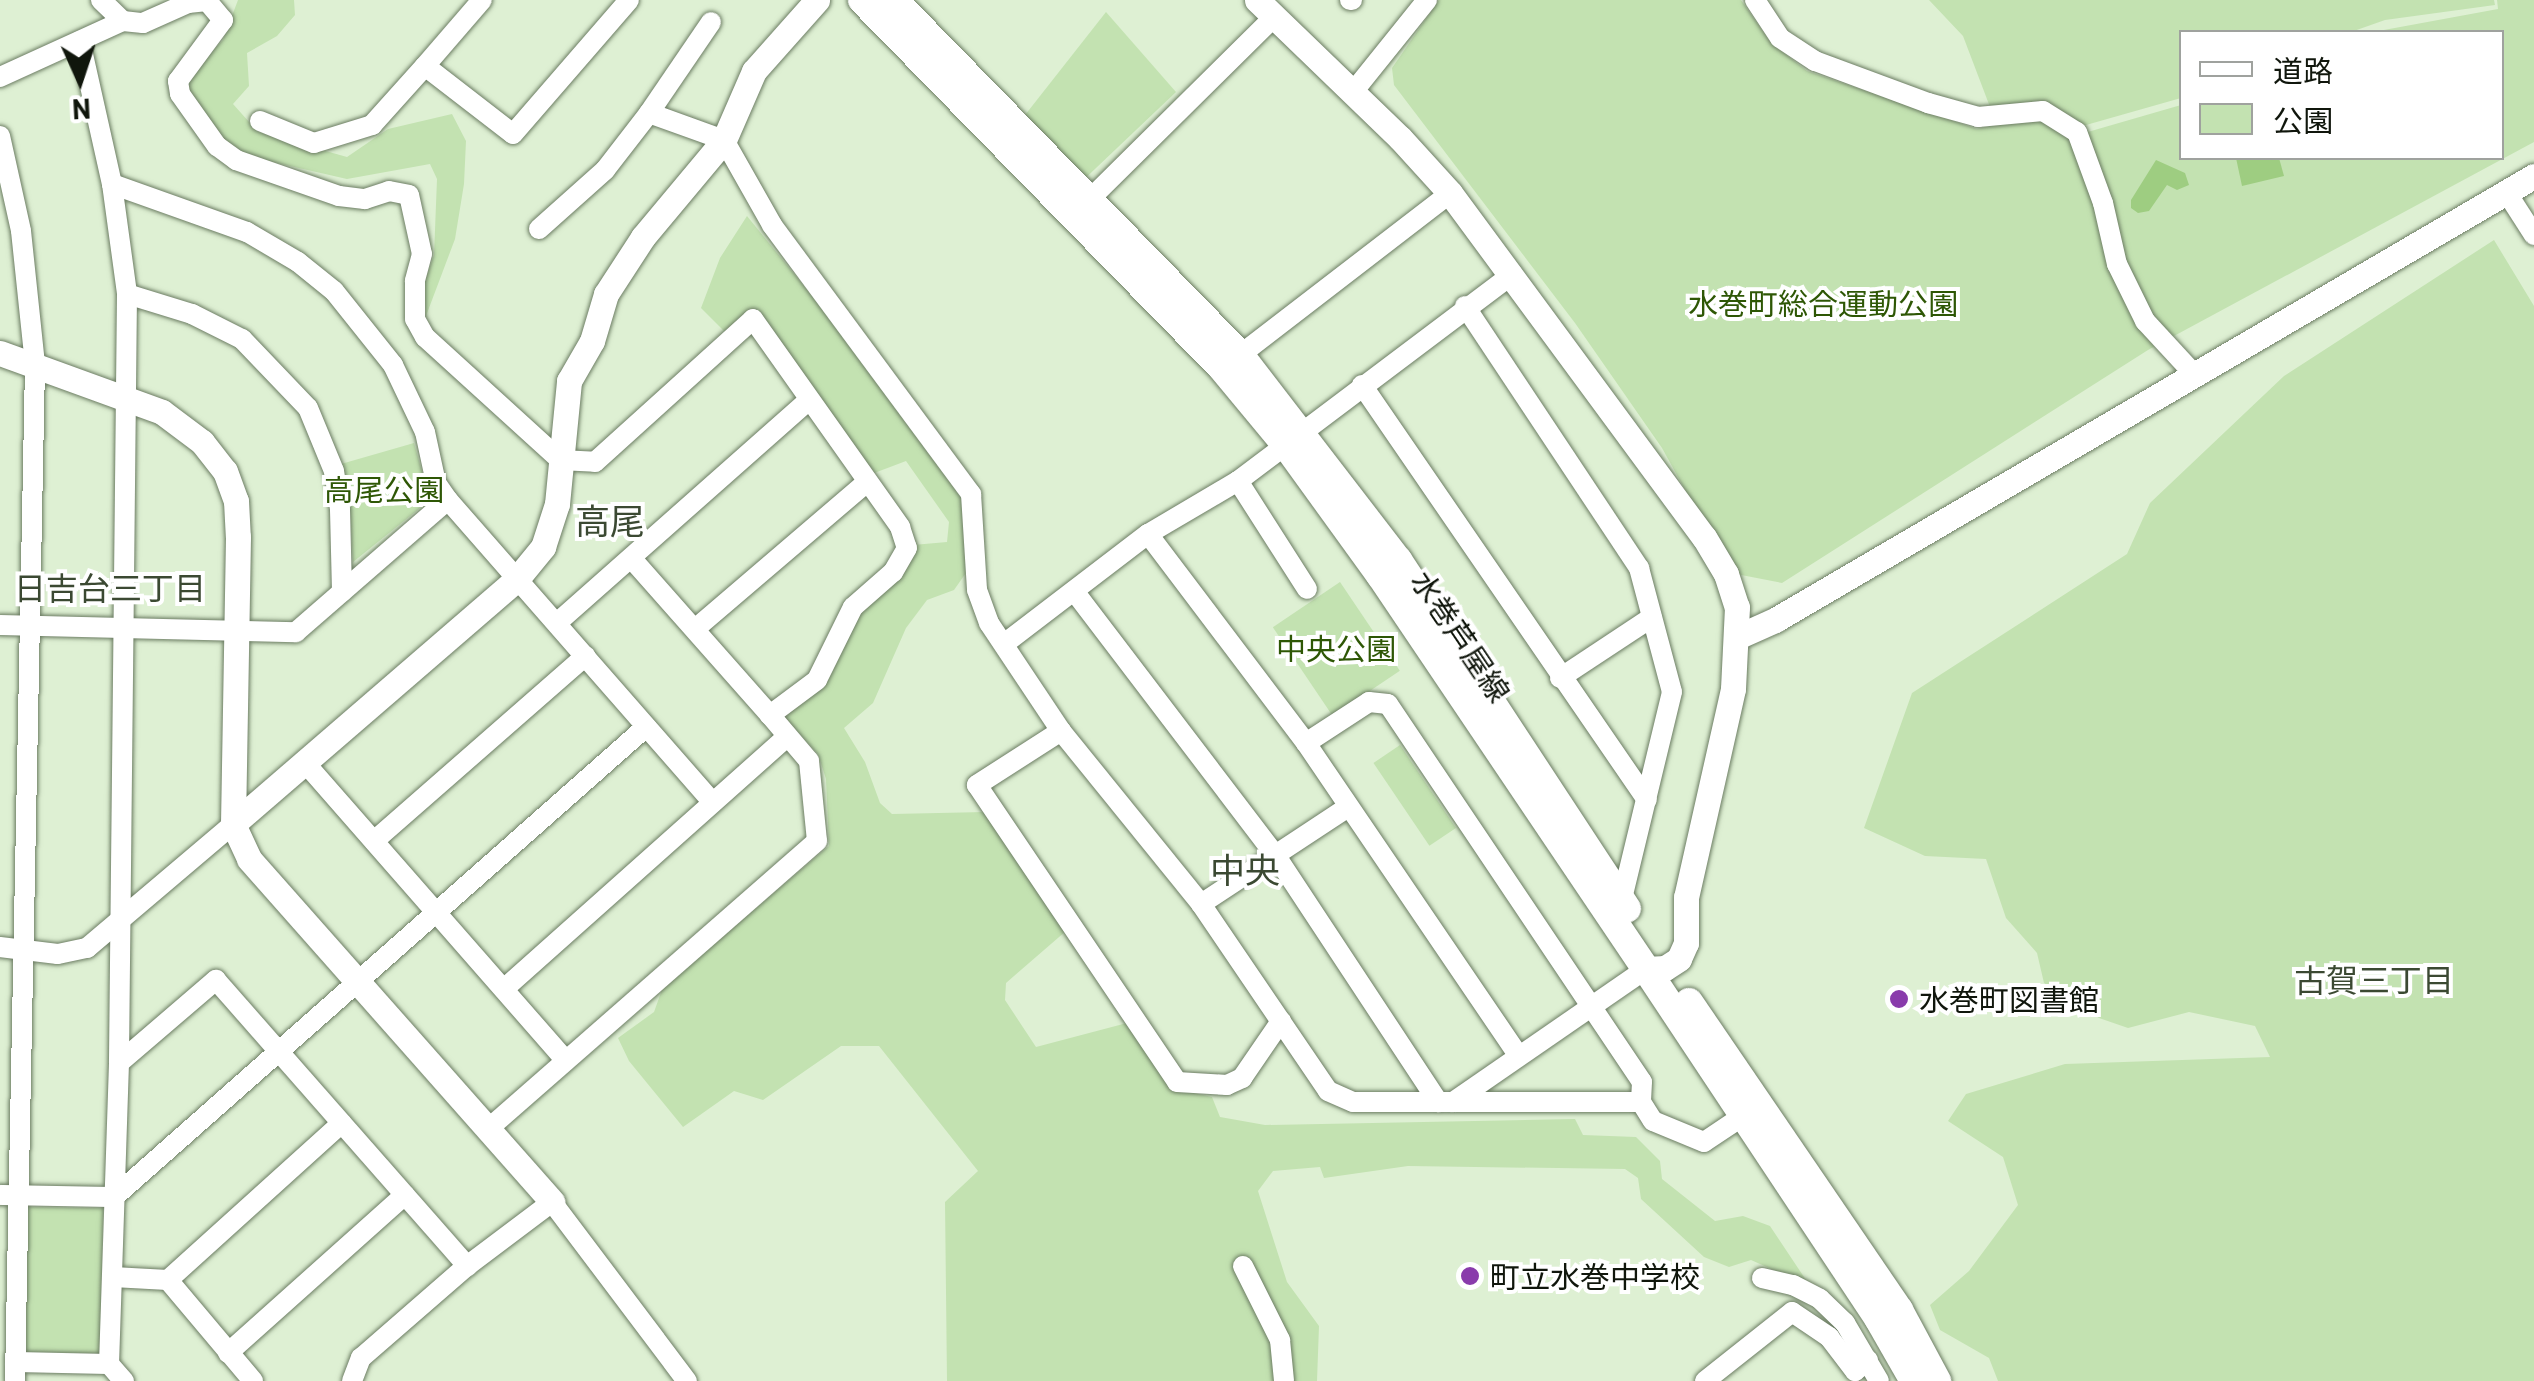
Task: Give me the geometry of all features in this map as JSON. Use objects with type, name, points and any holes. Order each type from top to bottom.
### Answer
[{"type":"main road","name":"水巻芦屋線","points":[[862,0],[1292,438],[1398,560],[1622,899],[1656,968],[1743,1116],[1914,1381]]},
{"type":"main road","name":"水巻芦屋線","points":[[894,0],[1240,355],[1380,575],[1899,1310],[1938,1381]]},
{"type":"street","points":[[101,0],[123,21]]},
{"type":"street","points":[[424,66],[513,134],[629,0]]},
{"type":"street","points":[[0,947],[58,954],[88,948],[516,580],[542,547],[557,504],[569,381],[592,341],[606,294],[643,237],[724,140],[754,71],[817,0]]},
{"type":"street","points":[[1353,92],[1427,0]]},
{"type":"street","points":[[1754,0],[1780,38],[1815,61],[1978,117],[2043,111],[2077,132],[2103,203],[2118,264],[2145,321],[2192,372]]},
{"type":"street","points":[[0,76],[123,21],[143,23],[188,2],[206,1],[218,9],[224,20],[219,31],[178,81],[180,94],[218,146],[236,160],[339,196],[364,199],[390,191],[410,195],[422,254],[415,281],[414,319],[425,336],[560,460],[595,462],[753,319],[900,527],[908,548],[893,572],[852,607],[816,680],[770,715]]},
{"type":"street","points":[[260,121],[314,143],[372,125],[477,2]]},
{"type":"street","points":[[1089,200],[1266,8],[1450,193],[1513,274],[1726,574],[1737,607],[1733,689],[1686,897],[1686,943],[1678,960],[1656,968],[1592,1007],[1445,1102]]},
{"type":"street","points":[[540,230],[604,170],[649,113],[711,22]]},
{"type":"street","points":[[80,42],[112,184],[127,294],[129,402],[118,926],[120,1063],[109,1364],[124,1381]]},
{"type":"street","points":[[649,113],[724,140],[772,225],[971,494],[977,590],[989,624],[1061,731],[1201,904],[1328,1091],[1353,1102],[1640,1102]]},
{"type":"street","points":[[0,136],[21,231],[34,364],[24,952],[8,1195],[15,1372],[109,1364]]},
{"type":"street","points":[[1737,637],[1775,620],[2192,372],[2534,176]]},
{"type":"street","points":[[112,184],[247,232],[298,262],[334,291],[393,365],[424,432],[436,483],[448,500],[712,802]]},
{"type":"street","points":[[2507,192],[2534,235]]},
{"type":"street","points":[[1240,355],[1450,193]]},
{"type":"street","points":[[1004,644],[1148,534],[1238,481],[1465,306],[1513,274]]},
{"type":"street","points":[[127,294],[192,314],[242,338],[308,408],[334,471],[340,510],[342,592]]},
{"type":"street","points":[[1465,306],[1638,568],[1672,692],[1622,899]]},
{"type":"street","points":[[0,353],[180,423],[224,471],[237,519],[232,824],[249,860],[552,1202],[687,1381]]},
{"type":"street","points":[[1362,385],[1647,800]]},
{"type":"street","points":[[558,622],[809,400]]},
{"type":"street","points":[[1238,481],[1307,589]]},
{"type":"street","points":[[695,629],[867,482]]},
{"type":"street","points":[[0,625],[296,632],[448,500]]},
{"type":"street","points":[[1148,534],[1306,743],[1517,1054]]},
{"type":"street","points":[[488,1129],[817,841],[809,761],[632,559]]},
{"type":"street","points":[[1074,591],[1276,856],[1445,1102]]},
{"type":"street","points":[[1560,678],[1652,618]]},
{"type":"street","points":[[374,841],[585,656]]},
{"type":"street","points":[[1306,743],[1369,702],[1388,704],[1642,1082],[1640,1102],[1653,1121],[1704,1142],[1743,1116]]},
{"type":"street","points":[[8,1195],[114,1196],[360,984],[646,727]]},
{"type":"street","points":[[1061,731],[977,785],[1177,1082],[1228,1085],[1242,1078],[1280,1021]]},
{"type":"street","points":[[504,988],[786,738]]},
{"type":"street","points":[[306,764],[564,1060]]},
{"type":"street","points":[[1201,904],[1348,807]]},
{"type":"street","points":[[120,1063],[216,980],[466,1266]]},
{"type":"street","points":[[113,1277],[168,1280],[342,1123]]},
{"type":"street","points":[[228,1353],[406,1195]]},
{"type":"street","points":[[352,1381],[362,1358],[466,1266],[552,1202]]},
{"type":"street","points":[[1243,1266],[1280,1340],[1284,1381]]},
{"type":"street","points":[[1762,1278],[1793,1284],[1820,1299],[1846,1322],[1856,1373]]},
{"type":"street","points":[[168,1280],[253,1381]]},
{"type":"street","points":[[1705,1381],[1792,1312],[1829,1338],[1856,1373],[1879,1381]]},
{"type":"green space","points":[[238,0],[294,0],[295,15],[277,36],[247,53],[249,86],[233,104],[258,132],[347,157],[388,129],[452,114],[466,141],[464,184],[455,239],[426,316],[424,284],[434,255],[437,179],[430,164],[347,179],[238,154],[222,140],[186,88],[188,77],[223,40]]},
{"type":"green space","name":"水巻町総合運動公園","points":[[1439,0],[1741,0],[1771,43],[1807,71],[1977,129],[2010,121],[2043,122],[2067,138],[2179,106],[2179,160],[2501,160],[2148,350],[1782,583],[1731,573],[1662,448],[1575,323],[1394,85],[1392,68]]},
{"type":"green space","points":[[1929,0],[2494,0],[2495,5],[2385,20],[2357,30],[2179,30],[2179,99],[2079,127],[1990,107],[1963,36]]},
{"type":"green space","name":"水巻町総合運動公園","points":[[2497,0],[2534,0],[2534,142],[2504,158],[2504,30],[2384,30],[2498,9]]},
{"type":"green space","points":[[1106,12],[1176,92],[1076,187],[1018,124]]},
{"type":"green space","points":[[747,216],[941,455],[967,498],[968,570],[954,590],[927,600],[906,628],[873,703],[844,728],[865,762],[880,803],[892,814],[985,812],[1066,931],[1006,983],[1005,1000],[1036,1047],[1127,1023],[1172,1088],[1212,1097],[1220,1117],[1265,1125],[1575,1119],[1583,1135],[1636,1137],[1660,1161],[1662,1179],[1715,1221],[1743,1216],[1770,1226],[1810,1286],[1751,1260],[1729,1267],[1704,1257],[1641,1199],[1638,1178],[1625,1169],[1408,1166],[1324,1178],[1320,1167],[1273,1171],[1258,1191],[1287,1282],[1319,1326],[1317,1381],[947,1381],[945,1202],[978,1171],[879,1046],[841,1046],[763,1100],[734,1091],[683,1127],[629,1061],[618,1038],[654,1012],[663,987],[829,846],[826,779],[818,754],[785,718],[835,666],[858,610],[913,545],[947,542],[949,522],[906,461],[869,475],[758,309],[726,333],[701,308],[720,258]]},
{"type":"green space","points":[[2494,240],[2534,306],[2534,1381],[1998,1381],[1989,1358],[1940,1330],[1930,1305],[1969,1271],[2018,1205],[2003,1157],[1948,1121],[1966,1094],[2065,1064],[2270,1057],[2255,1026],[2189,1012],[2128,1028],[2099,1018],[2044,983],[2037,953],[2006,918],[1986,859],[1925,856],[1864,828],[1912,693],[2127,554],[2150,503],[2284,376]]},
{"type":"green space","name":"高尾公園","points":[[414,443],[430,500],[353,562],[350,508],[341,464]]},
{"type":"green space","name":"中央公園","points":[[1340,582],[1400,671],[1333,716],[1273,627]]},
{"type":"green space","points":[[1400,745],[1456,828],[1429,846],[1373,763]]},
{"type":"green space","points":[[26,1207],[103,1208],[100,1353],[23,1352]]},
{"type":"shaded area","points":[[2156,160],[2185,173],[2189,185],[2177,190],[2167,185],[2149,211],[2138,213],[2131,208],[2131,200]]},
{"type":"shaded area","points":[[2236,160],[2280,160],[2284,176],[2242,186]]},
{"type":"place","name":"水巻町図書館","points":[[1899,999]]},
{"type":"place","name":"町立水巻中学校","points":[[1470,1276]]},
{"type":"district","name":"高尾","points":[[610,520]]},
{"type":"district","name":"日吉台三丁目","points":[[110,587]]},
{"type":"district","name":"中央","points":[[1245,869]]},
{"type":"district","name":"古賀三丁目","points":[[2374,979]]}]
